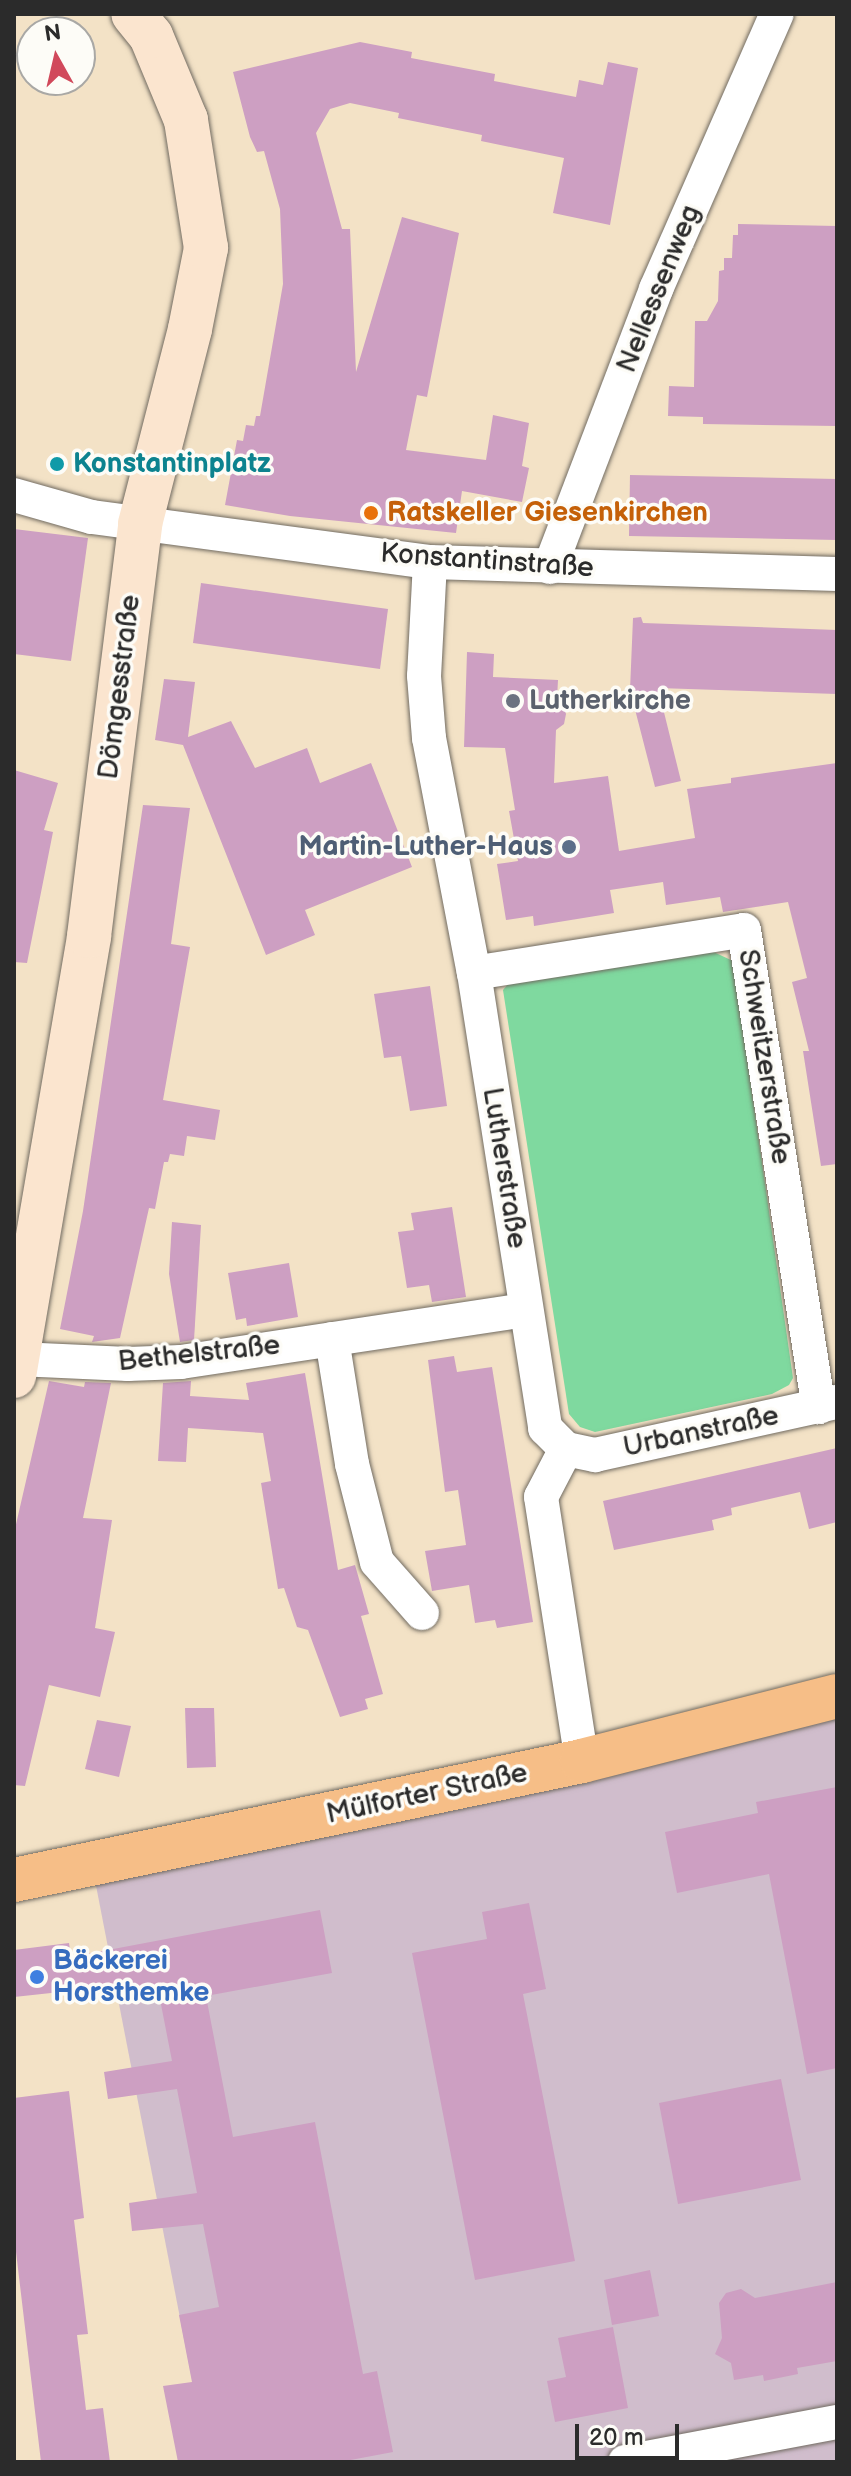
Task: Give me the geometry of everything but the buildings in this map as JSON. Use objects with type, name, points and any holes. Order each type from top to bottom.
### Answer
[{"type":"main road","name":"Dömgesstraße","points":[[16,1368],[89,936],[140,524],[190,329],[206,248],[186,120],[151,36],[133,14]]},
{"type":"main road","name":"Mülforter Straße","points":[[14,1880],[582,1761],[837,1696]]},
{"type":"street","name":"Nellessenweg","points":[[550,567],[656,289],[777,14]]},
{"type":"street","points":[[14,495],[92,517],[140,524]]},
{"type":"street","name":"Konstantinstraße","points":[[140,524],[430,562],[837,574]]},
{"type":"street","name":"Lutherstraße","points":[[430,562],[424,676],[429,738],[474,973],[545,1428],[566,1449]]},
{"type":"street","name":"Schweitzerstraße","points":[[474,973],[744,930],[828,1404]]},
{"type":"street","name":"Bethelstraße","points":[[16,1368],[181,1362],[526,1310]]},
{"type":"street","points":[[332,1339],[352,1464],[377,1562],[422,1613]]},
{"type":"street","name":"Urbanstraße","points":[[566,1449],[595,1455],[828,1404]]},
{"type":"street","points":[[566,1449],[541,1497],[582,1761]]},
{"type":"street","points":[[625,2462],[837,2422]]},
{"type":"shaded area","points":[[837,1696],[837,2462],[208,2462],[92,1865]]},
{"type":"green space","points":[[705,948],[733,961],[793,1378],[789,1385],[772,1394],[595,1432],[580,1427],[569,1414],[503,990],[513,978]]},
{"type":"place","name":"Konstantinplatz","points":[[57,464]]},
{"type":"place","name":"Ratskeller Giesenkirchen","points":[[371,513]]},
{"type":"place","name":"Lutherkirche","points":[[513,701]]},
{"type":"place","name":"Martin-Luther-Haus","points":[[569,847]]},
{"type":"place","name":"Bäckerei Horsthemke","points":[[37,1977]]}]
